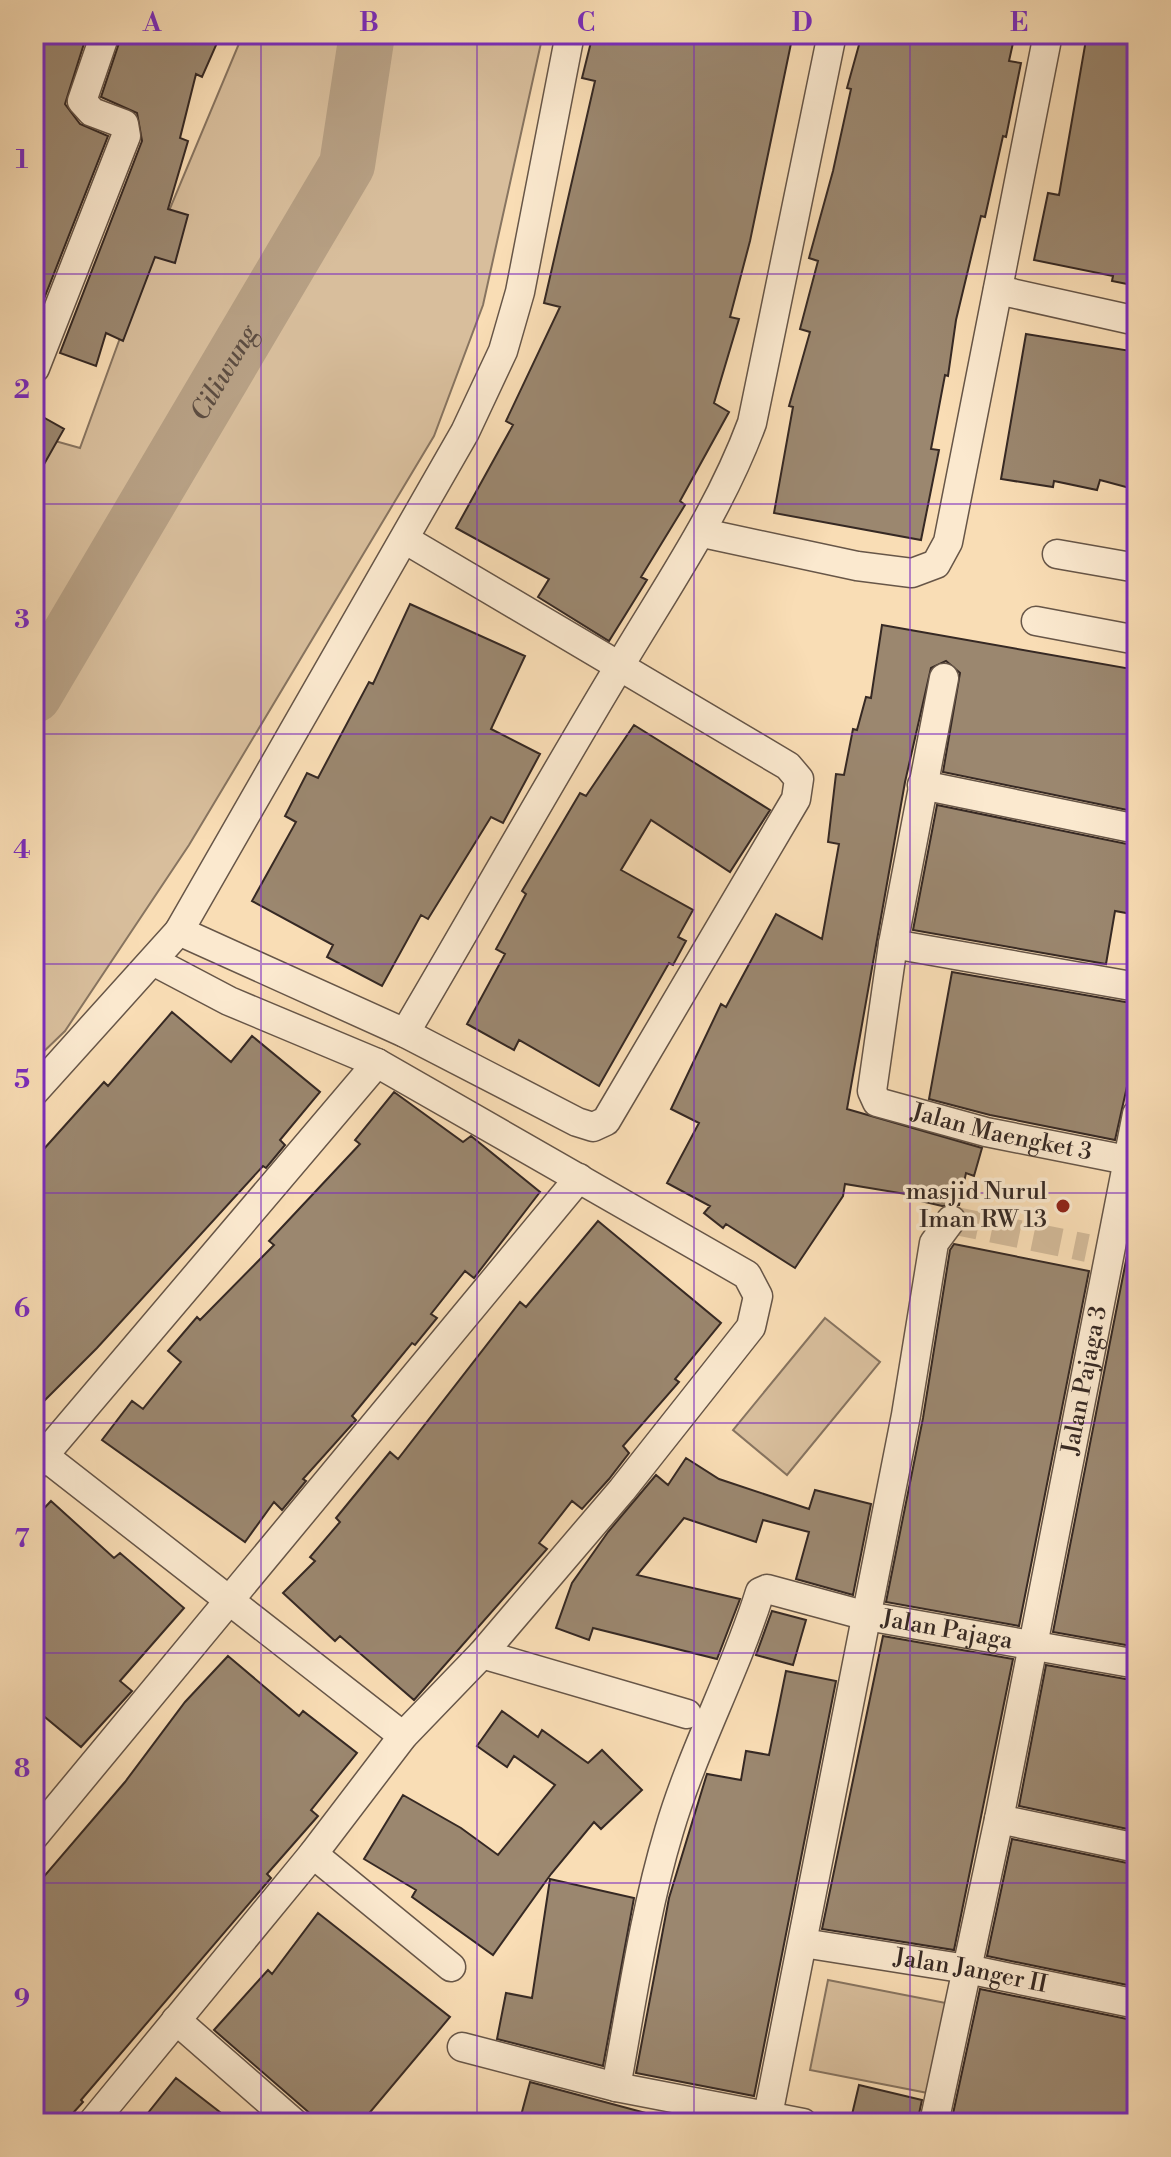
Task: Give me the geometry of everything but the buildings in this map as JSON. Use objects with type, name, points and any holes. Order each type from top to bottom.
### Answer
[{"type":"street","points":[[35,368],[126,136],[124,124],[92,112],[82,101],[105,34]]},
{"type":"street","points":[[34,1092],[155,962],[179,931],[406,540],[465,432],[503,351],[520,292],[570,34]]},
{"type":"street","points":[[405,1033],[620,665],[703,533],[732,477],[752,423],[832,34]]},
{"type":"street","points":[[703,533],[857,566],[912,573],[936,564],[948,542],[1048,34]]},
{"type":"street","points":[[998,290],[1137,321]]},
{"type":"street","points":[[179,931],[405,1033],[577,1122],[593,1127],[606,1121],[789,812],[796,799],[799,779],[788,766],[406,540]]},
{"type":"street","points":[[1057,554],[1137,568]]},
{"type":"street","points":[[1036,621],[1137,640]]},
{"type":"street","points":[[944,678],[893,944],[1137,987]]},
{"type":"street","points":[[922,785],[1137,829]]},
{"type":"street","name":"Jalan Maengket 3","points":[[893,944],[872,1091],[877,1102],[986,1132],[1133,1161]]},
{"type":"street","points":[[92,2123],[313,1854],[403,1736],[482,1654],[622,1490],[751,1327],[758,1296],[747,1275],[377,1063],[229,1001],[155,962]]},
{"type":"street","points":[[377,1063],[37,1457],[231,1600],[403,1736]]},
{"type":"street","name":"Jalan Pajaga 3","points":[[934,2123],[999,1819],[1098,1250],[1133,1161],[1137,1114]]},
{"type":"street","points":[[34,1836],[44,1810],[231,1600],[579,1178]]},
{"type":"street","points":[[768,2115],[867,1616],[934,1243],[951,1220]]},
{"type":"street","name":"Jalan Pajaga","points":[[616,2087],[653,1895],[669,1830],[699,1741],[760,1592],[767,1589],[867,1616],[1137,1664]]},
{"type":"street","points":[[482,1654],[687,1714]]},
{"type":"street","points":[[999,1819],[1137,1848]]},
{"type":"street","points":[[313,1854],[451,1967]]},
{"type":"street","name":"Jalan Janger II","points":[[803,1943],[967,1969],[1137,2004]]},
{"type":"street","points":[[176,2020],[294,2123]]},
{"type":"street","points":[[462,2047],[616,2087],[803,2123]]},
{"type":"shaded area","points":[[243,34],[543,34],[483,305],[434,436],[189,845],[65,1031],[34,1061],[34,435],[80,448],[148,261]]},
{"type":"shaded area","points":[[825,1318],[880,1362],[787,1475],[733,1430]]},
{"type":"shaded area","points":[[828,1980],[956,2005],[938,2095],[810,2070]]},
{"type":"waterway","name":"Ciliwung","points":[[34,695],[347,165],[367,34]]},
{"type":"tunnel","points":[[951,1220],[1087,1248]]},
{"type":"place","name":"masjid Nurul Iman RW 13","points":[[1063,1206]]}]
